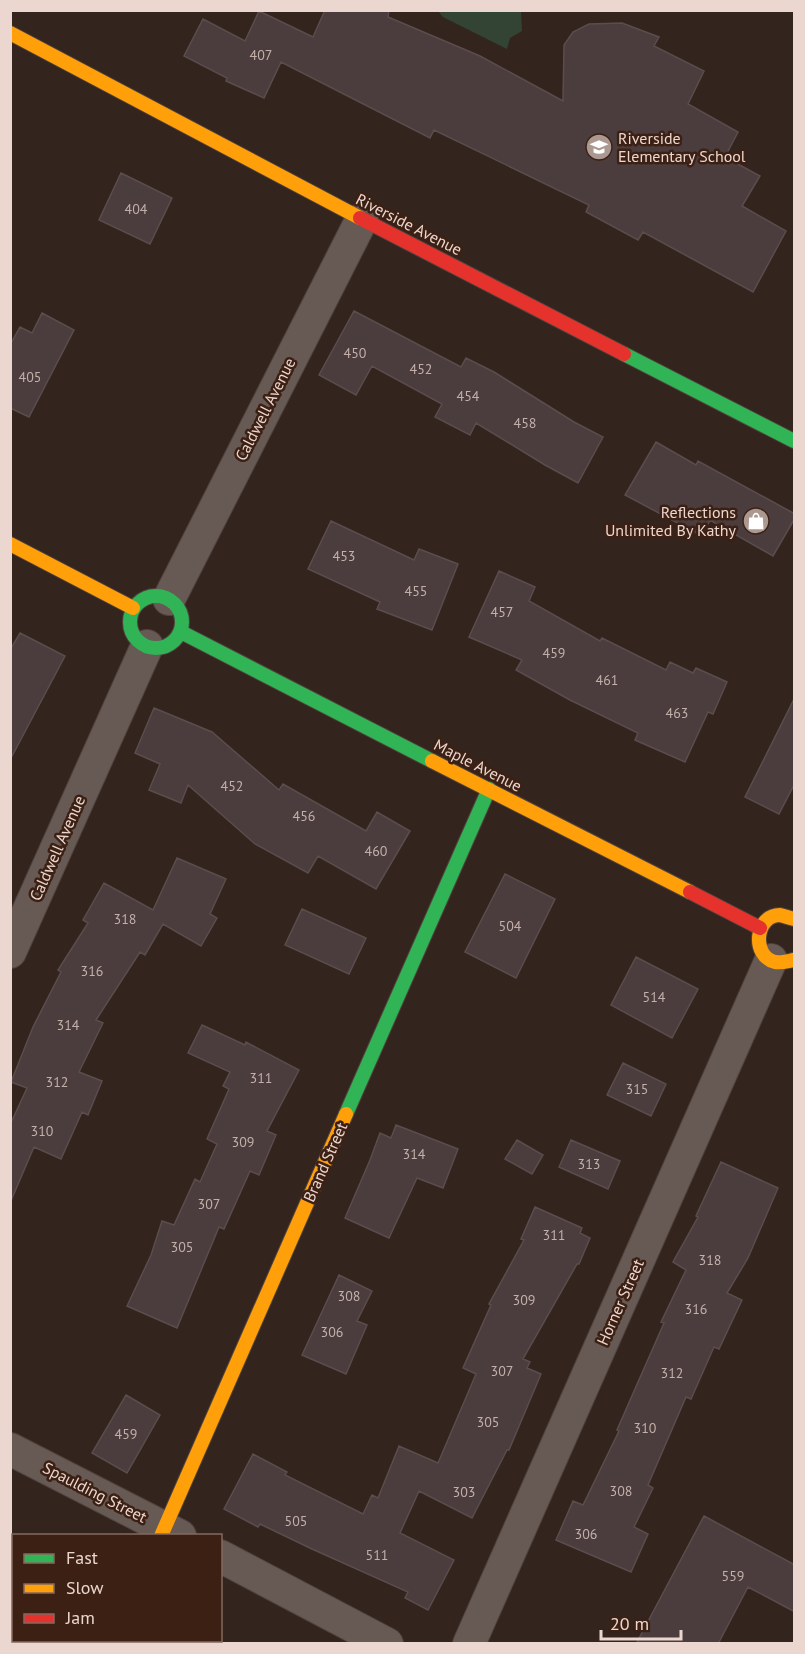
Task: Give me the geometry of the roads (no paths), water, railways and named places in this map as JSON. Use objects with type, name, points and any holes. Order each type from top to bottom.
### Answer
[{"type":"street","name":"Riverside Avenue","points":[[10,33],[362,219],[795,441]]},
{"type":"street","name":"Caldwell Avenue","points":[[169,598],[362,219]]},
{"type":"street","points":[[10,544],[133,608]]},
{"type":"street","points":[[154,596],[169,598],[182,616],[181,632],[175,641],[168,645],[153,647],[137,641],[130,629],[129,621],[133,608],[145,598],[154,596]]},
{"type":"street","name":"Maple Avenue","points":[[181,632],[760,928]]},
{"type":"street","name":"Caldwell Avenue","points":[[10,952],[147,646]]},
{"type":"street","name":"Brand Street","points":[[169,1533],[489,789]]},
{"type":"street","points":[[783,960],[760,951],[758,940],[760,928],[764,922],[774,917],[794,916]]},
{"type":"street","name":"Horner Street","points":[[469,1644],[783,960]]},
{"type":"street","name":"Spaulding Street","points":[[10,1449],[169,1533]]},
{"type":"street","points":[[222,1558],[387,1644]]},
{"type":"place","name":"Riverside Elementary School","points":[[599,147]]},
{"type":"place","name":"Reflections Unlimited By Kathy","points":[[756,521]]}]
